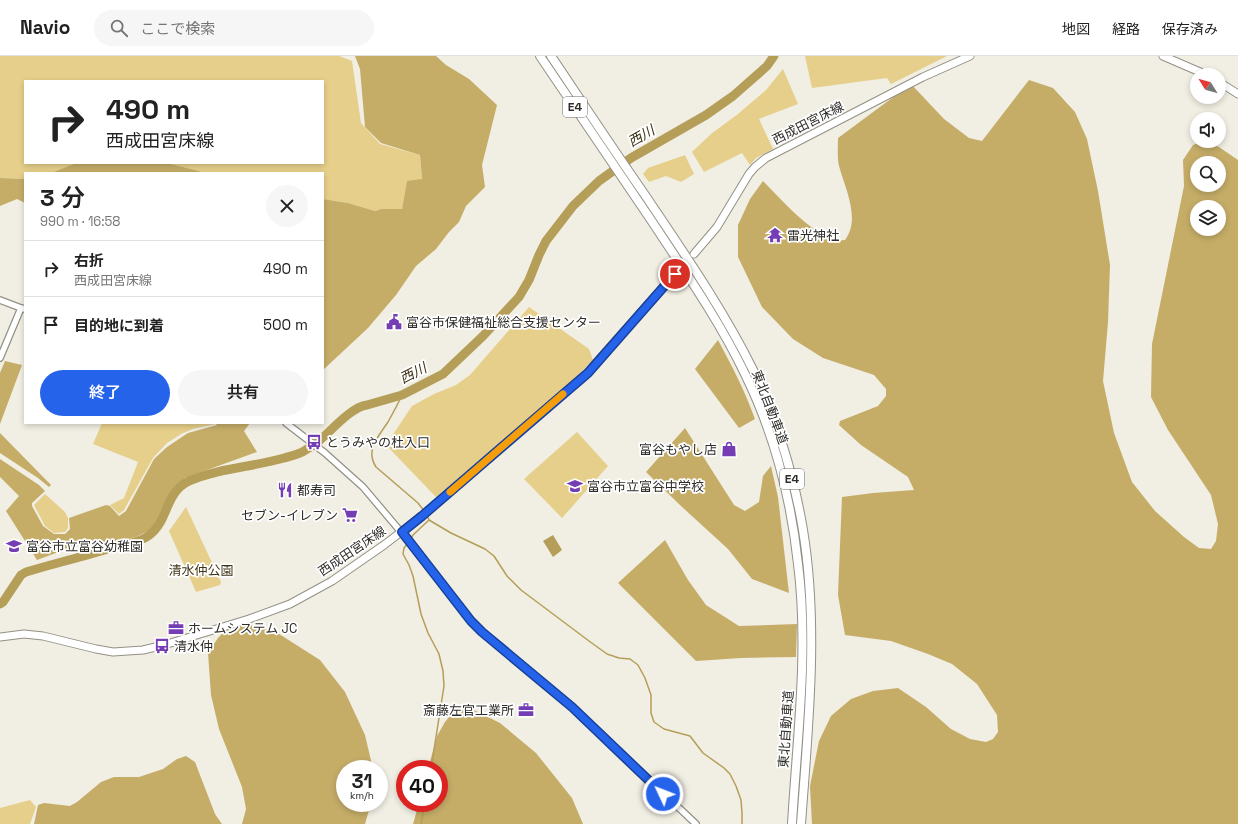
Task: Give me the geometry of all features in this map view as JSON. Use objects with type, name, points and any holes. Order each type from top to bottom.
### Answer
[{"type":"highway","name":"東北自動車道","points":[[540,56],[689,261],[734,334],[753,370],[769,406],[790,471],[803,530],[807,564],[810,607],[810,672],[801,824]]},
{"type":"highway","name":"東北自動車道","points":[[551,56],[613,156]]},
{"type":"highway","name":"東北自動車道","points":[[628,178],[726,338],[745,374],[761,411],[781,472],[794,533],[799,566],[802,608],[801,689],[792,824]]},
{"type":"main road","name":"西成田宮床線","points":[[694,254],[717,227],[749,174],[766,158],[923,77],[970,56]]},
{"type":"main road","points":[[1164,56],[1191,68]]},
{"type":"main road","points":[[1226,86],[1238,94]]},
{"type":"main road","name":"西成田宮床線","points":[[0,637],[24,634],[43,636],[96,649],[113,652],[126,652],[164,645],[269,613],[290,604],[332,581],[402,532],[429,510],[588,373],[675,274]]},
{"type":"street","points":[[0,300],[23,309],[0,358]]},
{"type":"street","points":[[287,424],[325,452],[363,487],[402,532],[471,621],[482,632],[572,707],[696,824]]},
{"type":"green space","points":[[0,56],[339,56],[352,61],[361,123],[380,144],[420,155],[422,180],[407,182],[402,209],[381,209],[375,211],[348,203],[324,199],[324,172],[200,172],[171,164],[324,164],[324,80],[24,80],[24,164],[74,164],[54,172],[24,172],[24,179],[0,178]]},
{"type":"green space","points":[[805,56],[947,56],[891,84],[887,78],[812,88]]},
{"type":"green space","points":[[783,69],[798,104],[759,119],[773,149],[756,158],[750,165],[742,153],[704,172],[692,152],[711,134],[738,114],[766,90]]},
{"type":"green space","points":[[685,155],[694,174],[681,182],[666,176],[649,182],[643,174],[648,168]]},
{"type":"green space","points":[[529,307],[589,349],[593,360],[561,391],[436,497],[386,445],[412,406],[434,394],[456,385],[470,375]]},
{"type":"green space","points":[[102,424],[215,424],[193,429],[181,434],[167,443],[153,458],[124,510],[119,514],[110,505],[124,498],[138,462],[93,444]]},
{"type":"green space","points":[[577,432],[608,466],[562,518],[524,479]]},
{"type":"green space","points":[[45,494],[65,512],[68,518],[68,528],[65,532],[54,533],[45,526],[34,505]]},
{"type":"green space","name":"清水仲公園","points":[[186,507],[221,582],[220,585],[196,592],[169,531]]},
{"type":"green space","points":[[30,800],[36,807],[30,824],[0,824],[0,808]]},
{"type":"shaded area","points":[[355,56],[436,56],[446,65],[469,79],[497,105],[482,165],[485,187],[466,206],[459,222],[436,249],[416,266],[396,295],[368,328],[324,369],[324,199],[348,203],[375,211],[381,209],[402,209],[407,181],[422,179],[420,155],[381,143],[365,127],[360,69]]},
{"type":"shaded area","points":[[1029,80],[1053,88],[1075,112],[1087,139],[1098,191],[1110,265],[1108,322],[1103,381],[1114,433],[1132,482],[1155,511],[1184,537],[1199,548],[1211,549],[1216,541],[1218,524],[1211,495],[1168,430],[1151,397],[1152,344],[1184,186],[1183,160],[1191,148],[1220,148],[1238,160],[1238,824],[812,824],[810,786],[819,741],[831,716],[851,699],[873,691],[898,688],[926,707],[951,729],[970,739],[986,742],[993,739],[998,732],[997,715],[977,684],[952,664],[891,641],[845,635],[838,595],[842,497],[914,490],[908,477],[861,445],[839,425],[840,421],[878,406],[886,396],[886,389],[874,375],[823,358],[793,339],[762,307],[738,257],[738,225],[750,199],[763,181],[806,223],[826,236],[836,240],[845,240],[850,232],[852,213],[848,194],[839,166],[838,138],[911,84],[944,119],[969,138],[982,141]]},
{"type":"shaded area","points":[[74,164],[171,164],[200,172],[54,172]]},
{"type":"shaded area","points":[[0,178],[24,179],[24,202],[17,199],[0,206]]},
{"type":"shaded area","points":[[718,340],[747,398],[755,419],[739,428],[695,369]]},
{"type":"shaded area","points":[[5,361],[22,365],[0,424],[0,373]]},
{"type":"shaded area","points":[[216,424],[249,424],[244,431],[257,452],[185,478],[171,493],[162,514],[152,529],[136,537],[104,545],[91,540],[37,560],[6,511],[19,496],[0,477],[0,459],[39,485],[45,491],[32,503],[32,506],[43,526],[54,534],[65,534],[70,529],[69,518],[106,505],[110,506],[119,516],[126,511],[154,459],[167,447],[188,433],[217,425]]},
{"type":"shaded area","points":[[685,428],[734,505],[745,511],[759,502],[763,476],[771,466],[778,497],[789,593],[752,579],[728,549],[646,472]]},
{"type":"shaded area","points":[[0,433],[51,485],[49,487],[0,453]]},
{"type":"shaded area","points":[[553,535],[562,550],[553,557],[543,541]]},
{"type":"shaded area","points":[[665,540],[688,580],[706,605],[739,626],[797,624],[796,657],[696,661],[618,583]]},
{"type":"shaded area","points":[[247,624],[276,632],[320,660],[345,692],[365,735],[371,760],[336,760],[336,812],[368,812],[365,824],[242,824],[246,809],[242,787],[219,729],[211,695],[208,653],[218,638],[230,625]]},
{"type":"shaded area","points":[[465,709],[476,711],[500,723],[536,753],[572,798],[583,824],[413,824],[416,812],[448,812],[448,760],[430,760],[437,736],[453,712]]},
{"type":"shaded area","points":[[186,756],[195,762],[215,814],[222,824],[34,824],[38,805],[44,803],[70,806],[101,782],[114,777],[139,777],[163,769],[177,759]]},
{"type":"waterway","name":"西川","points":[[0,604],[3,602],[21,575],[26,572],[135,542],[148,536],[160,523],[175,493],[181,486],[189,481],[224,470],[272,461],[299,454],[319,441],[354,410],[402,395],[443,374],[483,336],[519,297],[529,280],[546,241],[573,206],[599,181],[631,158],[706,115],[733,96],[767,66],[774,56]]},
{"type":"waterway","points":[[402,395],[388,422],[374,444],[372,449],[373,461],[376,467],[418,503],[425,512]]},
{"type":"waterway","points":[[427,515],[429,520],[451,533],[485,549],[494,556],[507,576],[521,590],[607,654],[619,658],[630,659],[638,665],[645,678],[651,695],[651,713],[654,722],[664,729],[690,736],[703,753],[730,774],[741,800],[742,824]]},
{"type":"waterway","points":[[410,540],[413,535],[429,520]]},
{"type":"waterway","points":[[408,543],[404,548],[403,554],[413,576],[421,614],[428,633],[439,654],[443,671],[444,686],[432,760]]},
{"type":"waterway","points":[[421,824],[423,812]]},
{"type":"slow traffic","points":[[450,492],[563,394]]},
{"type":"place","name":"雷光神社","points":[[775,235]]},
{"type":"place","name":"富谷市保健福祉総合支援センター","points":[[394,322]]},
{"type":"place","name":"とうみやの杜入口","points":[[314,442]]},
{"type":"place","name":"富谷もやし店","points":[[729,449]]},
{"type":"place","name":"富谷市立富谷中学校","points":[[575,486]]},
{"type":"place","name":"都寿司","points":[[285,490]]},
{"type":"place","name":"セブン-イレブン","points":[[350,515]]},
{"type":"place","name":"富谷市立富谷幼稚園","points":[[14,546]]},
{"type":"place","name":"ホームシステム JC","points":[[176,628]]},
{"type":"place","name":"清水仲","points":[[162,646]]},
{"type":"place","name":"斎藤左官工業所","points":[[526,710]]},
{"type":"route","points":[[663,794],[572,707],[482,632],[471,621],[402,532],[588,373],[675,274]]}]
